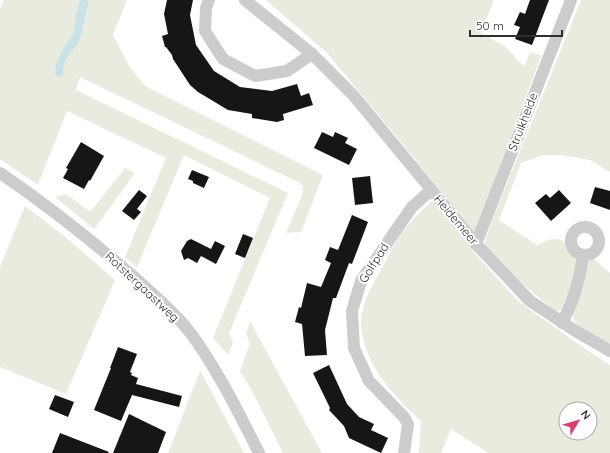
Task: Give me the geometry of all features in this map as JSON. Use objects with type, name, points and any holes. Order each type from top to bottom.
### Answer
[{"type":"street","points":[[209,0],[206,8],[205,31],[224,59],[255,76],[287,71],[312,54]]},
{"type":"street","name":"Heidemeer","points":[[246,0],[312,54],[354,96],[476,244],[530,301],[562,323],[610,351]]},
{"type":"street","name":"Struikheide","points":[[476,244],[571,0]]},
{"type":"street","name":"Rotstergaastweg","points":[[0,173],[49,208],[165,304],[197,341],[230,395],[259,453]]},
{"type":"street","name":"Golfpad","points":[[404,453],[408,424],[404,416],[369,381],[354,348],[352,311],[362,281],[412,207],[431,190]]},
{"type":"street","points":[[562,323],[569,310],[576,291],[583,255]]},
{"type":"shaded area","points":[[4,0],[80,0],[76,13],[73,35],[62,50],[63,76],[64,64],[81,37],[89,0],[127,0],[113,35],[129,66],[145,86],[323,175],[301,232],[286,233],[303,193],[303,187],[300,183],[80,77],[76,90],[288,193],[229,333],[233,342],[228,355],[213,338],[270,198],[184,155],[137,267],[125,257],[166,158],[67,111],[38,185],[0,159],[0,9]]},
{"type":"shaded area","points":[[266,0],[494,0],[481,33],[506,47],[524,67],[530,52],[541,56],[475,235],[406,148],[327,53]]},
{"type":"shaded area","points":[[581,0],[610,0],[610,172],[590,160],[560,155],[544,155],[521,163],[499,220],[537,245],[546,241],[558,239],[570,248],[577,258],[577,272],[564,309],[556,312],[517,279],[486,249],[485,243],[493,218]]},
{"type":"shaded area","points":[[125,168],[135,173],[94,229],[55,197],[66,194],[90,212]]},
{"type":"shaded area","points":[[433,200],[478,257],[518,301],[610,365],[610,453],[488,453],[451,429],[441,453],[419,453],[421,421],[380,377],[366,350],[362,336],[361,321],[363,307],[368,293],[402,233]]},
{"type":"shaded area","points":[[25,206],[64,236],[115,280],[66,394],[0,367],[0,267]]},
{"type":"shaded area","points":[[593,258],[610,273],[610,344],[587,333],[574,320],[573,315],[588,261]]},
{"type":"shaded area","points":[[251,320],[252,325],[322,453],[283,453],[251,389],[240,371],[250,344],[246,333]]},
{"type":"shaded area","points":[[197,365],[244,453],[168,453],[200,371]]},
{"type":"water","points":[[80,0],[89,0],[81,37],[64,64],[63,76],[58,77],[55,74],[56,64],[62,50],[73,35],[76,13]]},
{"type":"building","points":[[167,0],[193,0],[190,15],[196,45],[214,71],[240,87],[272,91],[297,84],[301,96],[309,93],[313,105],[283,114],[284,120],[277,122],[252,118],[252,114],[228,110],[198,92],[190,85],[173,59],[172,55],[165,47],[162,36],[168,34],[164,14]]},
{"type":"building","points":[[530,0],[549,0],[532,45],[515,39],[520,27],[514,25],[520,12],[525,14]]},
{"type":"building","points":[[322,132],[333,137],[335,132],[348,138],[345,143],[357,149],[349,165],[314,148]]},
{"type":"building","points":[[81,142],[104,156],[84,189],[63,178],[68,169],[66,168]]},
{"type":"building","points":[[192,170],[209,177],[204,188],[188,179]]},
{"type":"building","points":[[370,176],[373,203],[355,205],[352,178]]},
{"type":"building","points":[[595,187],[610,191],[610,210],[590,203]]},
{"type":"building","points":[[139,190],[147,196],[137,209],[141,212],[134,220],[122,211]]},
{"type":"building","points":[[559,190],[571,203],[551,221],[535,203],[546,194],[550,198]]},
{"type":"building","points":[[352,215],[368,222],[352,264],[349,263],[336,298],[333,298],[325,330],[327,355],[305,356],[302,324],[295,322],[299,307],[301,308],[307,283],[321,287],[331,263],[325,260],[330,247],[338,250]]},
{"type":"building","points":[[243,234],[253,238],[245,258],[235,254]]},
{"type":"building","points":[[191,239],[211,249],[215,241],[225,246],[216,264],[201,256],[197,263],[188,258],[184,260],[181,251],[187,241]]},
{"type":"building","points":[[118,347],[137,354],[130,372],[132,373],[131,375],[138,378],[136,384],[182,396],[179,407],[132,395],[121,421],[94,410]]},
{"type":"building","points":[[329,365],[347,404],[359,417],[374,424],[371,430],[388,438],[381,453],[349,438],[344,426],[329,410],[330,408],[313,373]]},
{"type":"building","points":[[55,395],[74,402],[68,417],[49,409]]},
{"type":"building","points":[[129,414],[166,432],[158,453],[113,453]]},
{"type":"building","points":[[60,433],[109,452],[52,453]]}]
